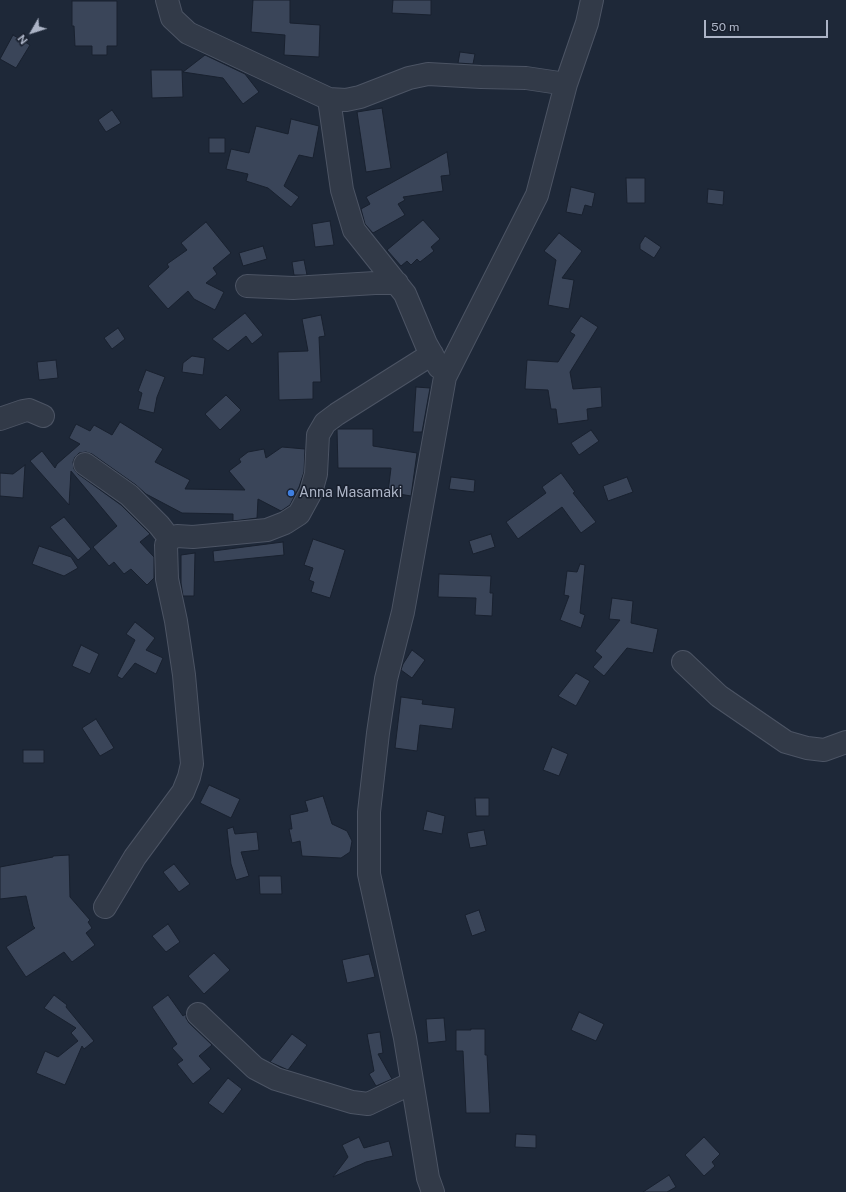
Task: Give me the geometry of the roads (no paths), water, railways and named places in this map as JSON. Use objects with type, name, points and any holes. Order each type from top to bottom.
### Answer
[{"type":"street","points":[[167,0],[172,18],[188,33],[329,99],[346,100],[360,97],[408,78],[428,74],[526,78],[566,84]]},
{"type":"street","points":[[432,1192],[428,1178],[399,1010],[369,874],[369,812],[378,733],[386,679],[403,612],[445,377],[537,195],[566,84],[587,23],[592,0]]},
{"type":"street","points":[[329,99],[342,190],[354,230],[398,283],[405,294],[426,344],[445,377]]},
{"type":"street","points":[[247,286],[293,288],[398,283]]},
{"type":"street","points":[[105,907],[135,857],[183,792],[192,764],[184,675],[168,579],[166,545],[170,539],[177,536],[193,537],[267,530],[285,523],[299,514],[311,492],[316,474],[318,436],[324,423],[432,354]]},
{"type":"street","points":[[0,419],[29,410],[43,416]]},
{"type":"street","points":[[85,464],[129,495],[159,524],[170,539]]},
{"type":"street","points":[[683,662],[719,696],[786,742],[807,748],[824,750],[846,742]]},
{"type":"street","points":[[198,1014],[255,1068],[276,1079],[352,1102],[368,1104],[412,1083]]},
{"type":"place","name":"Anna Masamaki","points":[[291,493]]}]
